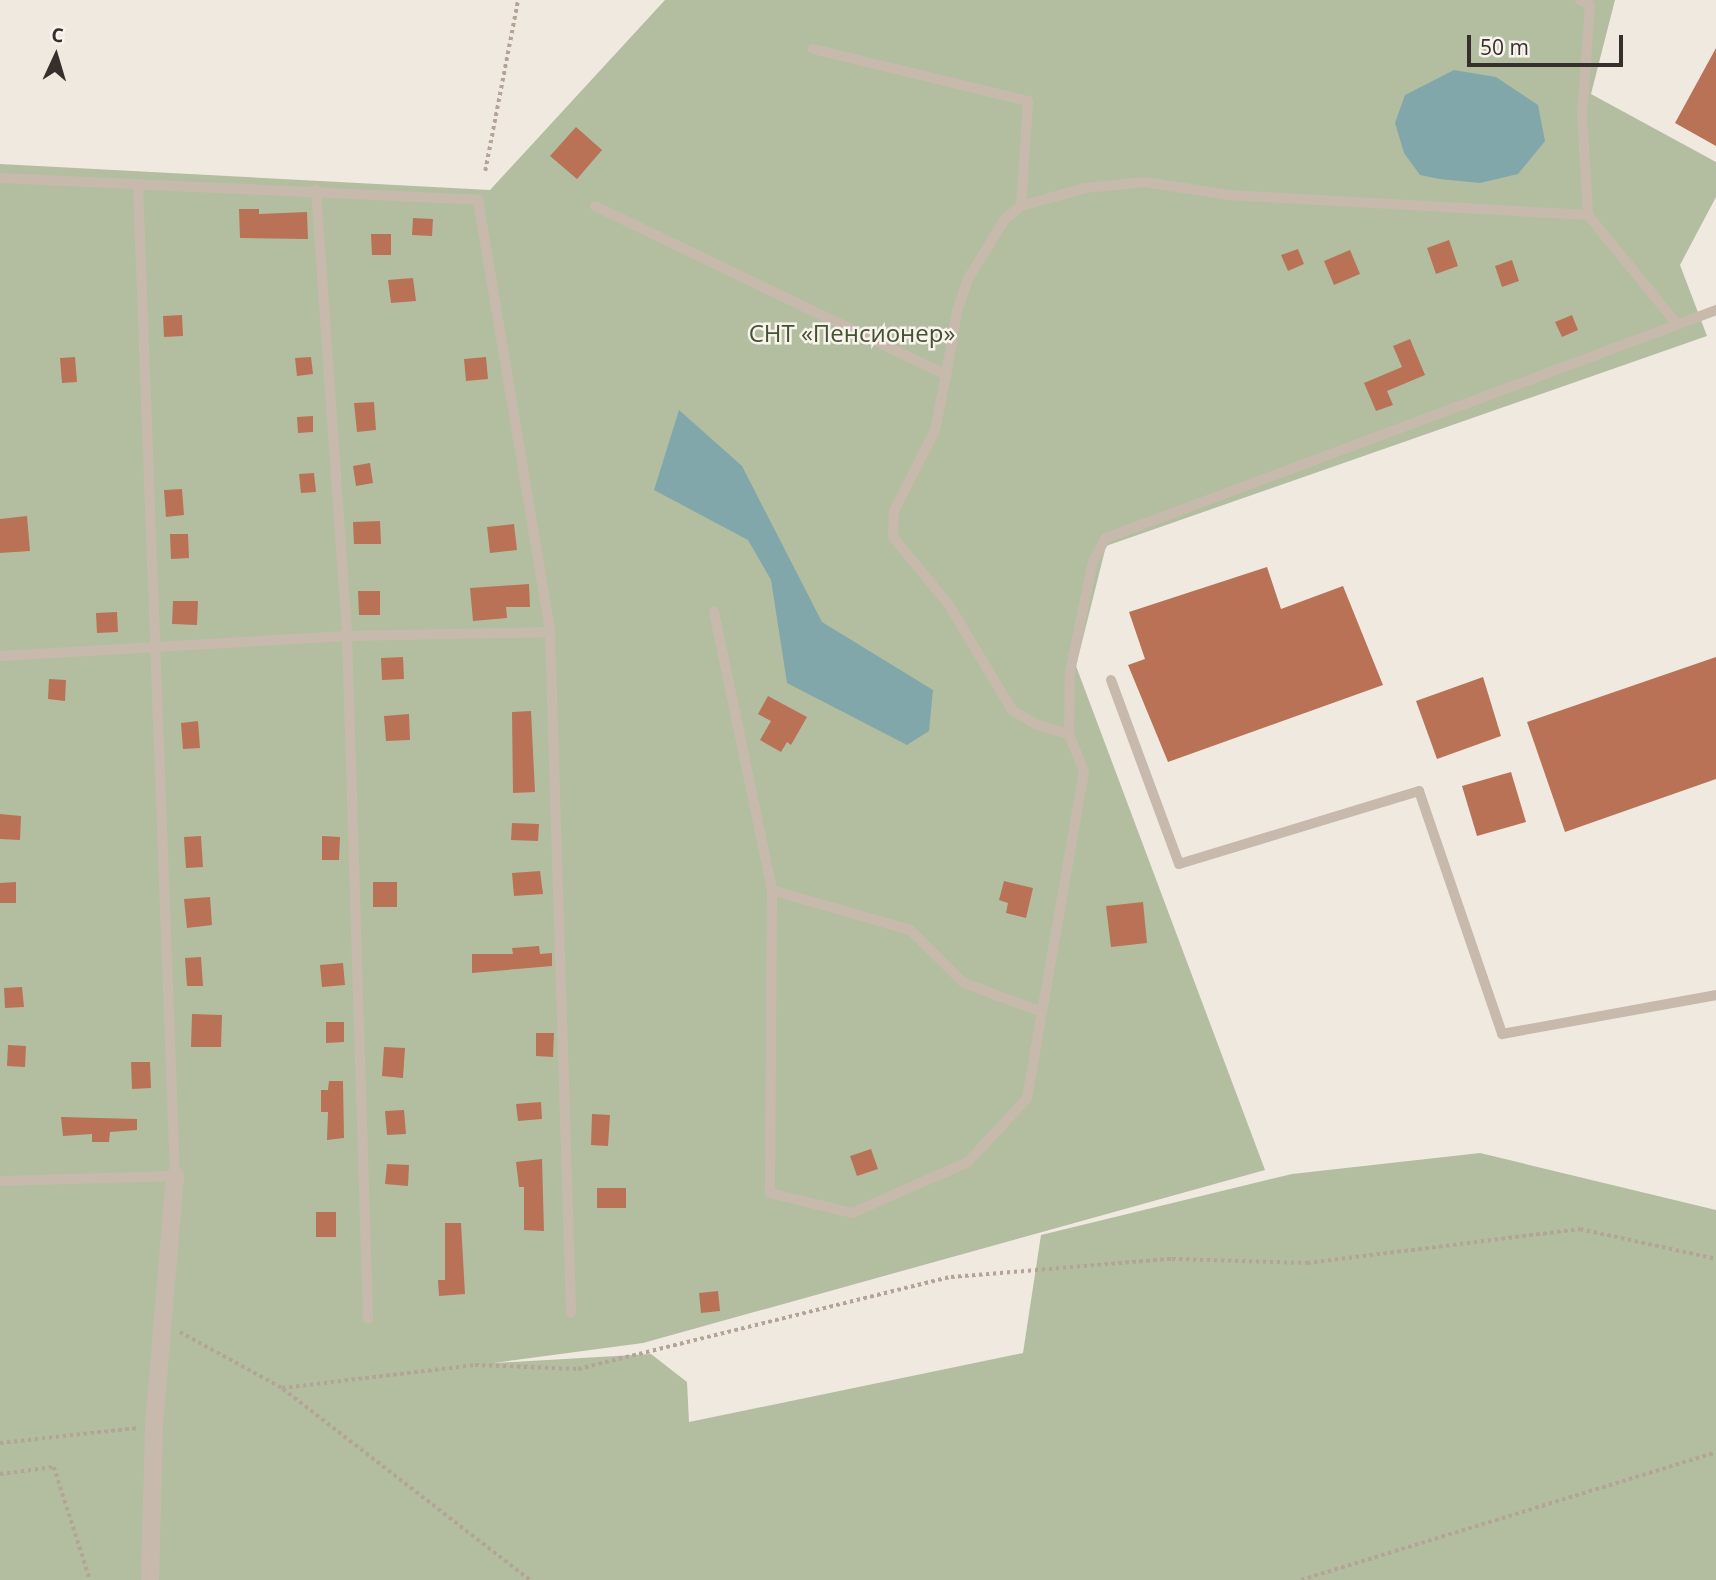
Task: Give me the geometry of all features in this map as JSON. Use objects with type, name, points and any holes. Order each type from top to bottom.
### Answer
[{"type":"street","points":[[149,1580],[154,1426],[175,1176]]},
{"type":"lane","points":[[1580,0],[1590,5],[1582,114],[1588,215],[1677,324]]},
{"type":"lane","points":[[813,49],[1028,101],[1021,206]]},
{"type":"lane","points":[[0,177],[138,187],[316,190],[478,200],[550,632],[571,1313]]},
{"type":"lane","points":[[1069,734],[1037,725],[1012,710],[949,606],[893,537],[894,511],[935,430],[957,311],[969,277],[1004,219],[1021,206],[1085,188],[1145,182],[1229,195],[1588,215]]},
{"type":"lane","points":[[0,1181],[175,1176],[158,650],[138,187]]},
{"type":"lane","points":[[316,190],[347,636],[368,1319]]},
{"type":"lane","points":[[595,206],[946,375]]},
{"type":"lane","points":[[714,612],[772,890],[770,1193],[852,1213],[968,1162],[1027,1098],[1084,772],[1069,734],[1069,672],[1093,561],[1106,538],[1716,310]]},
{"type":"lane","points":[[0,656],[158,650],[347,636],[550,632]]},
{"type":"lane","points":[[1111,680],[1179,864],[1419,791],[1502,1034],[1716,995]]},
{"type":"lane","points":[[772,890],[910,929],[964,983],[1042,1012]]},
{"type":"path","points":[[485,171],[518,0]]},
{"type":"path","points":[[282,1388],[475,1365],[578,1369],[951,1277],[1172,1259],[1307,1263],[1580,1229],[1716,1259]]},
{"type":"path","points":[[163,1322],[282,1388],[530,1580]]},
{"type":"path","points":[[0,1443],[154,1426]]},
{"type":"path","points":[[1301,1580],[1716,1452]]},
{"type":"path","points":[[0,1474],[54,1467],[90,1580]]},
{"type":"green space","name":"СНТ «Пенсионер»","points":[[665,0],[1615,0],[1591,94],[1716,162],[1716,197],[1680,265],[1707,336],[1106,546],[1076,666],[1265,1170],[643,1343],[494,1363],[651,1354],[687,1382],[689,1422],[1023,1353],[1041,1235],[1292,1174],[1480,1153],[1716,1210],[1716,1580],[0,1580],[0,164],[490,190]]},
{"type":"water","points":[[1454,70],[1496,77],[1538,105],[1545,141],[1518,174],[1480,183],[1439,179],[1420,175],[1404,153],[1395,123],[1405,95]]},
{"type":"water","points":[[679,410],[742,466],[822,622],[933,690],[929,731],[907,745],[787,683],[771,580],[748,540],[654,490]]},
{"type":"building","points":[[1716,48],[1716,146],[1675,123]]},
{"type":"building","points":[[576,127],[602,150],[577,179],[550,156]]},
{"type":"building","points":[[239,209],[259,209],[259,214],[307,212],[308,239],[240,238]]},
{"type":"building","points":[[413,218],[433,219],[432,236],[412,235]]},
{"type":"building","points":[[371,234],[391,234],[391,255],[372,255]]},
{"type":"building","points":[[1449,240],[1458,266],[1436,274],[1427,248]]},
{"type":"building","points":[[1298,249],[1304,264],[1288,271],[1281,255]]},
{"type":"building","points":[[1350,250],[1360,274],[1334,285],[1324,261]]},
{"type":"building","points":[[1512,260],[1519,281],[1502,287],[1495,266]]},
{"type":"building","points":[[413,278],[416,301],[391,303],[388,280]]},
{"type":"building","points":[[182,315],[183,336],[164,337],[163,316]]},
{"type":"building","points":[[1572,315],[1578,330],[1562,337],[1555,322]]},
{"type":"building","points":[[1410,339],[1425,375],[1387,391],[1393,405],[1376,411],[1364,383],[1402,367],[1393,346]]},
{"type":"building","points":[[75,357],[77,382],[62,383],[60,358]]},
{"type":"building","points":[[311,357],[313,374],[297,376],[295,358]]},
{"type":"building","points":[[486,357],[488,379],[466,381],[464,359]]},
{"type":"building","points":[[374,402],[376,430],[357,432],[354,403]]},
{"type":"building","points":[[313,416],[313,432],[298,433],[297,417]]},
{"type":"building","points":[[370,463],[373,483],[356,486],[353,466]]},
{"type":"building","points":[[314,473],[316,492],[301,493],[299,474]]},
{"type":"building","points":[[182,489],[184,515],[166,517],[164,490]]},
{"type":"building","points":[[27,516],[30,551],[0,553],[0,519]]},
{"type":"building","points":[[380,521],[381,544],[354,544],[353,522]]},
{"type":"building","points":[[514,524],[517,550],[490,553],[487,527]]},
{"type":"building","points":[[170,534],[188,534],[189,558],[171,559]]},
{"type":"building","points":[[1267,567],[1281,609],[1343,586],[1383,685],[1168,762],[1128,665],[1145,659],[1129,612]]},
{"type":"building","points":[[529,584],[530,607],[506,607],[507,618],[473,621],[470,588]]},
{"type":"building","points":[[358,591],[380,591],[380,615],[359,615]]},
{"type":"building","points":[[173,601],[198,601],[197,625],[172,624]]},
{"type":"building","points":[[117,612],[118,632],[97,633],[96,613]]},
{"type":"building","points":[[403,657],[404,679],[382,680],[381,658]]},
{"type":"building","points":[[1716,657],[1716,779],[1565,832],[1527,722]]},
{"type":"building","points":[[1483,677],[1501,736],[1437,759],[1416,701]]},
{"type":"building","points":[[49,679],[66,680],[65,701],[48,699]]},
{"type":"building","points":[[768,696],[807,717],[791,745],[787,742],[781,752],[760,740],[771,721],[758,714]]},
{"type":"building","points":[[531,711],[535,792],[513,793],[512,712]]},
{"type":"building","points":[[409,714],[410,740],[386,741],[384,716]]},
{"type":"building","points":[[198,721],[200,748],[183,749],[181,723]]},
{"type":"building","points":[[1511,772],[1526,822],[1477,836],[1462,786]]},
{"type":"building","points":[[0,814],[21,816],[20,840],[0,839]]},
{"type":"building","points":[[512,823],[539,824],[538,841],[511,840]]},
{"type":"building","points":[[201,836],[203,867],[186,868],[184,837]]},
{"type":"building","points":[[322,836],[340,837],[339,860],[322,860]]},
{"type":"building","points":[[540,871],[543,894],[514,896],[512,873]]},
{"type":"building","points":[[1004,881],[1033,888],[1026,918],[1006,913],[1008,903],[999,900]]},
{"type":"building","points":[[16,882],[16,903],[0,903],[0,883]]},
{"type":"building","points":[[373,882],[397,882],[397,907],[373,907]]},
{"type":"building","points":[[210,897],[212,925],[187,928],[184,899]]},
{"type":"building","points":[[1143,902],[1147,943],[1111,947],[1106,906]]},
{"type":"building","points":[[539,946],[540,954],[552,953],[552,966],[472,973],[472,954],[513,954],[512,948]]},
{"type":"building","points":[[201,957],[203,986],[187,986],[185,958]]},
{"type":"building","points":[[343,963],[345,985],[322,987],[320,965]]},
{"type":"building","points":[[22,987],[24,1007],[5,1008],[4,988]]},
{"type":"building","points":[[192,1014],[222,1015],[221,1047],[191,1047]]},
{"type":"building","points":[[326,1022],[344,1022],[344,1042],[326,1043]]},
{"type":"building","points":[[536,1033],[554,1033],[553,1057],[536,1056]]},
{"type":"building","points":[[8,1045],[26,1046],[25,1067],[7,1066]]},
{"type":"building","points":[[384,1047],[405,1048],[403,1078],[382,1076]]},
{"type":"building","points":[[131,1062],[150,1062],[151,1088],[132,1089]]},
{"type":"building","points":[[329,1081],[343,1081],[344,1138],[327,1140],[328,1112],[321,1112],[321,1090],[328,1090]]},
{"type":"building","points":[[541,1102],[542,1119],[518,1121],[516,1104]]},
{"type":"building","points":[[404,1110],[406,1134],[387,1135],[385,1111]]},
{"type":"building","points":[[592,1114],[610,1115],[608,1146],[591,1145]]},
{"type":"building","points":[[61,1117],[137,1119],[137,1130],[110,1132],[109,1142],[92,1142],[92,1134],[63,1136]]},
{"type":"building","points":[[871,1149],[878,1169],[857,1176],[850,1156]]},
{"type":"building","points":[[542,1159],[544,1231],[524,1230],[524,1187],[519,1187],[516,1162]]},
{"type":"building","points":[[387,1164],[409,1165],[408,1186],[385,1184]]},
{"type":"building","points":[[597,1188],[626,1188],[626,1208],[597,1208]]},
{"type":"building","points":[[316,1212],[336,1212],[336,1237],[316,1237]]},
{"type":"building","points":[[445,1223],[461,1223],[465,1294],[439,1296],[438,1280],[445,1280]]},
{"type":"building","points":[[718,1291],[720,1311],[701,1313],[699,1293]]}]
